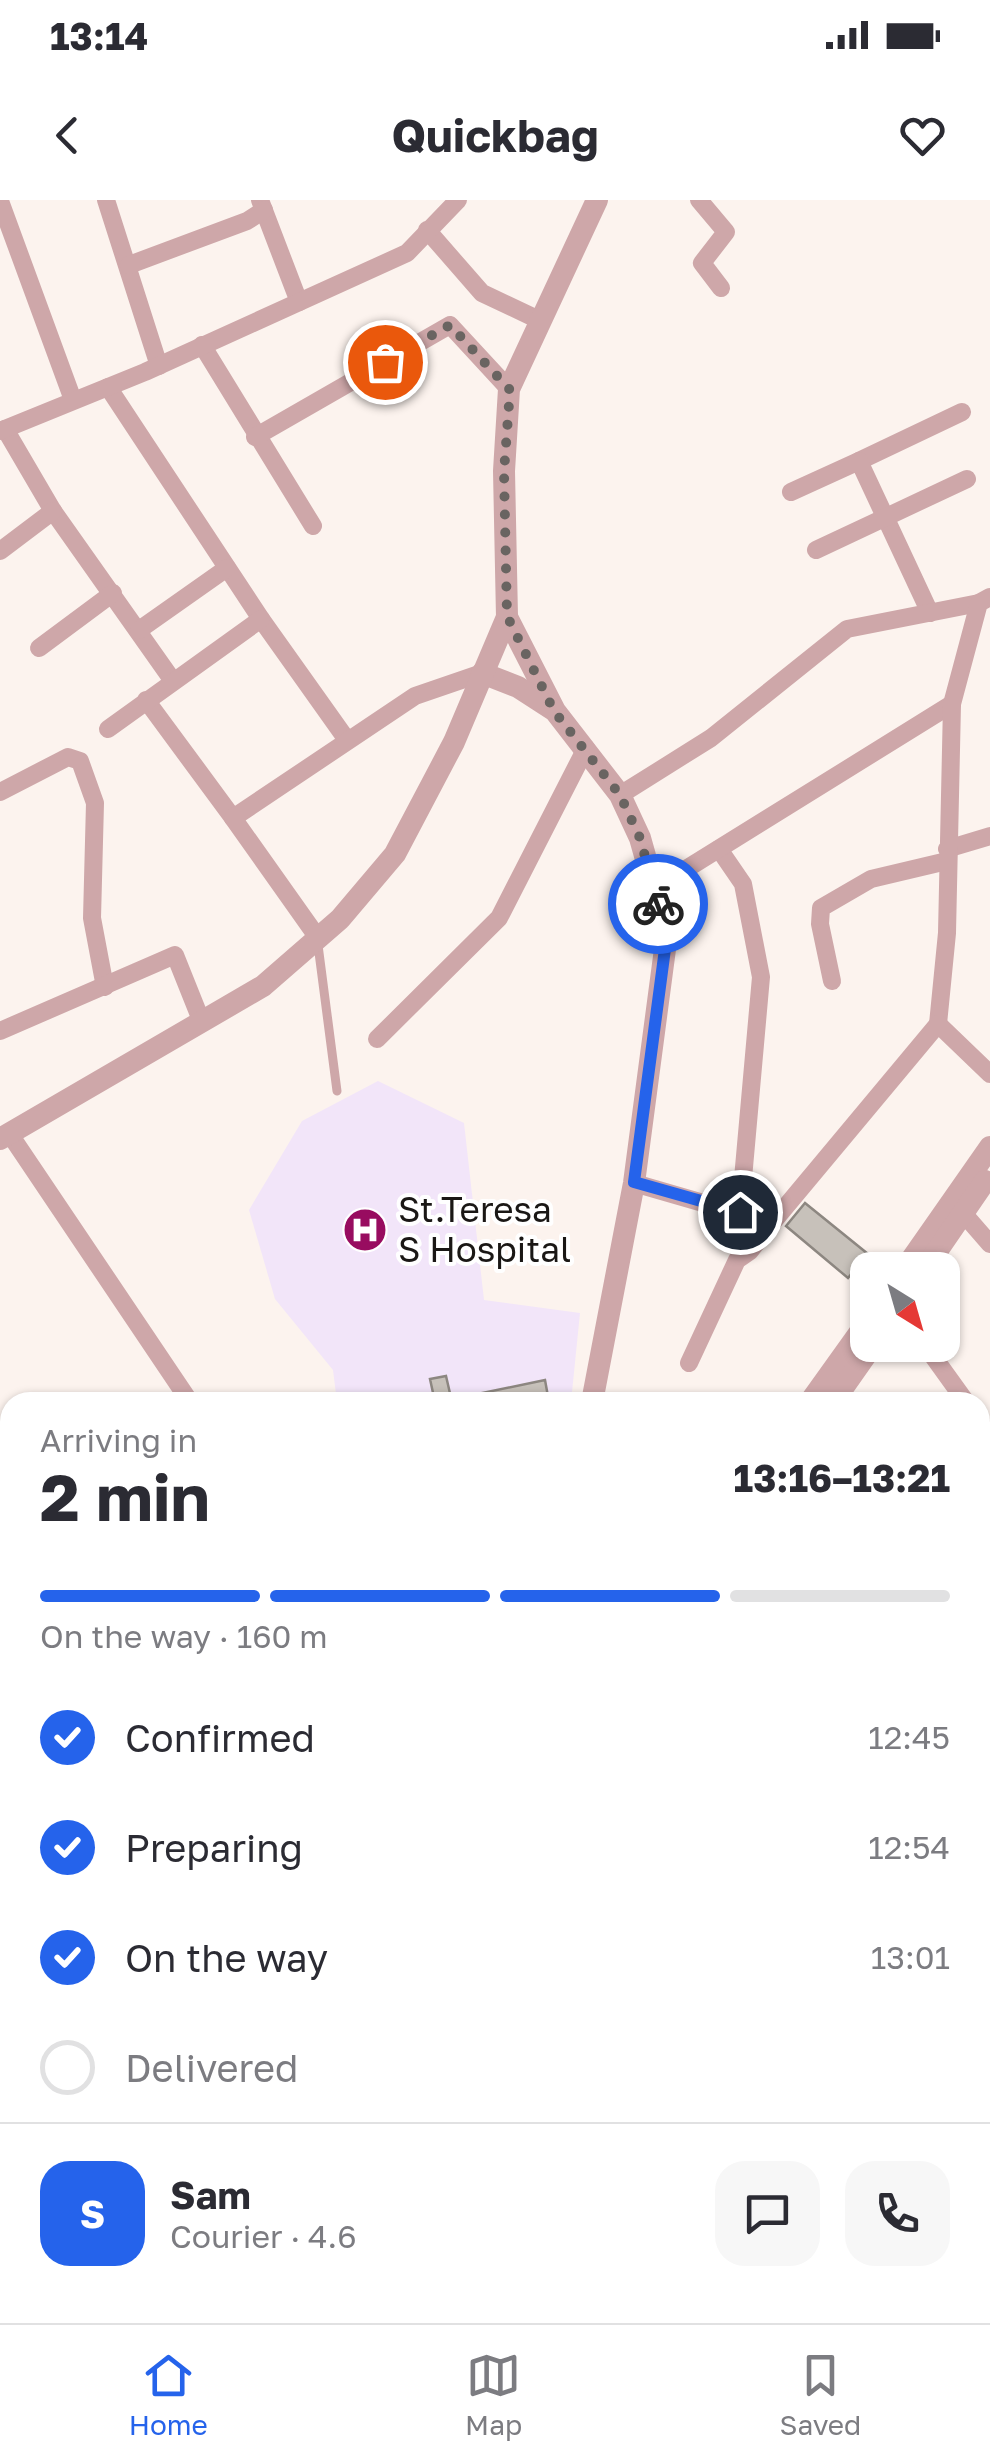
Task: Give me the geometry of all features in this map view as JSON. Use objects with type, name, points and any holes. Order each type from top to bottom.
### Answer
[{"type":"street","points":[[106,200],[158,366]]},
{"type":"street","points":[[173,681],[53,511],[2,430],[108,388],[407,253],[458,200]]},
{"type":"street","points":[[177,1392],[4,1136],[263,986],[318,938],[395,854],[454,742],[507,616],[504,472],[510,390],[597,200]]},
{"type":"street","points":[[699,200],[726,232],[702,262],[721,288]]},
{"type":"street","points":[[0,201],[72,400]]},
{"type":"street","points":[[128,266],[247,222],[262,205],[299,302]]},
{"type":"street","points":[[427,230],[482,293],[539,320]]},
{"type":"street","points":[[255,438],[450,325],[510,390]]},
{"type":"street","points":[[202,345],[255,438],[314,526]]},
{"type":"street","points":[[108,388],[260,619],[348,740]]},
{"type":"street","points":[[790,492],[962,412]]},
{"type":"street","points":[[860,461],[930,613]]},
{"type":"street","points":[[816,550],[967,479]]},
{"type":"street","points":[[0,551],[53,511]]},
{"type":"street","points":[[139,630],[228,568]]},
{"type":"street","points":[[39,648],[113,594]]},
{"type":"street","points":[[620,795],[710,738],[846,629],[984,600]]},
{"type":"street","points":[[689,1363],[736,1260],[750,1252],[938,1024],[947,933],[952,704],[984,600]]},
{"type":"street","points":[[507,616],[554,711],[620,795],[640,838],[667,934],[634,1182],[594,1392]]},
{"type":"street","points":[[108,729],[260,619]]},
{"type":"street","points":[[233,818],[415,696],[482,674],[518,687],[554,711]]},
{"type":"street","points":[[146,700],[318,938]]},
{"type":"street","points":[[654,890],[952,704]]},
{"type":"street","points":[[377,1039],[499,918],[586,748]]},
{"type":"street","points":[[0,792],[68,757],[80,761],[95,803],[92,918],[105,987]]},
{"type":"street","points":[[832,981],[820,924],[821,908],[871,880],[990,836]]},
{"type":"street","points":[[719,849],[743,884],[761,978],[740,1212]]},
{"type":"street","points":[[0,1031],[175,955],[201,1020]]},
{"type":"street","points":[[938,1024],[990,1074]]},
{"type":"street","points":[[917,1252],[990,1147]]},
{"type":"street","points":[[936,1252],[990,1174]]},
{"type":"street","points":[[634,1182],[772,1223]]},
{"type":"street","points":[[963,1213],[990,1244]]},
{"type":"street","points":[[817,1392],[850,1347]]},
{"type":"street","points":[[840,1392],[860,1362]]},
{"type":"street","points":[[938,1362],[959,1392]]},
{"type":"lane","points":[[318,938],[338,1091]]},
{"type":"shaded area","name":"St.Teresa S Hospital","points":[[378,1081],[464,1123],[484,1300],[580,1313],[572,1392],[336,1392],[333,1370],[275,1299],[249,1210],[302,1121]]},
{"type":"building","points":[[805,1203],[866,1252],[850,1252],[848,1278],[786,1226]]},
{"type":"building","points":[[446,1376],[450,1392],[433,1392],[430,1379]]},
{"type":"building","points":[[545,1380],[547,1392],[487,1392]]},
{"type":"way so far","points":[[385,362],[450,325],[483,366],[510,390],[504,472],[507,616],[554,711],[620,795],[640,838],[658,904]]},
{"type":"place","name":"St.Teresa S Hospital","points":[[365,1230]]},
{"type":"route","points":[[658,904],[667,934],[634,1182],[740,1212]]}]
